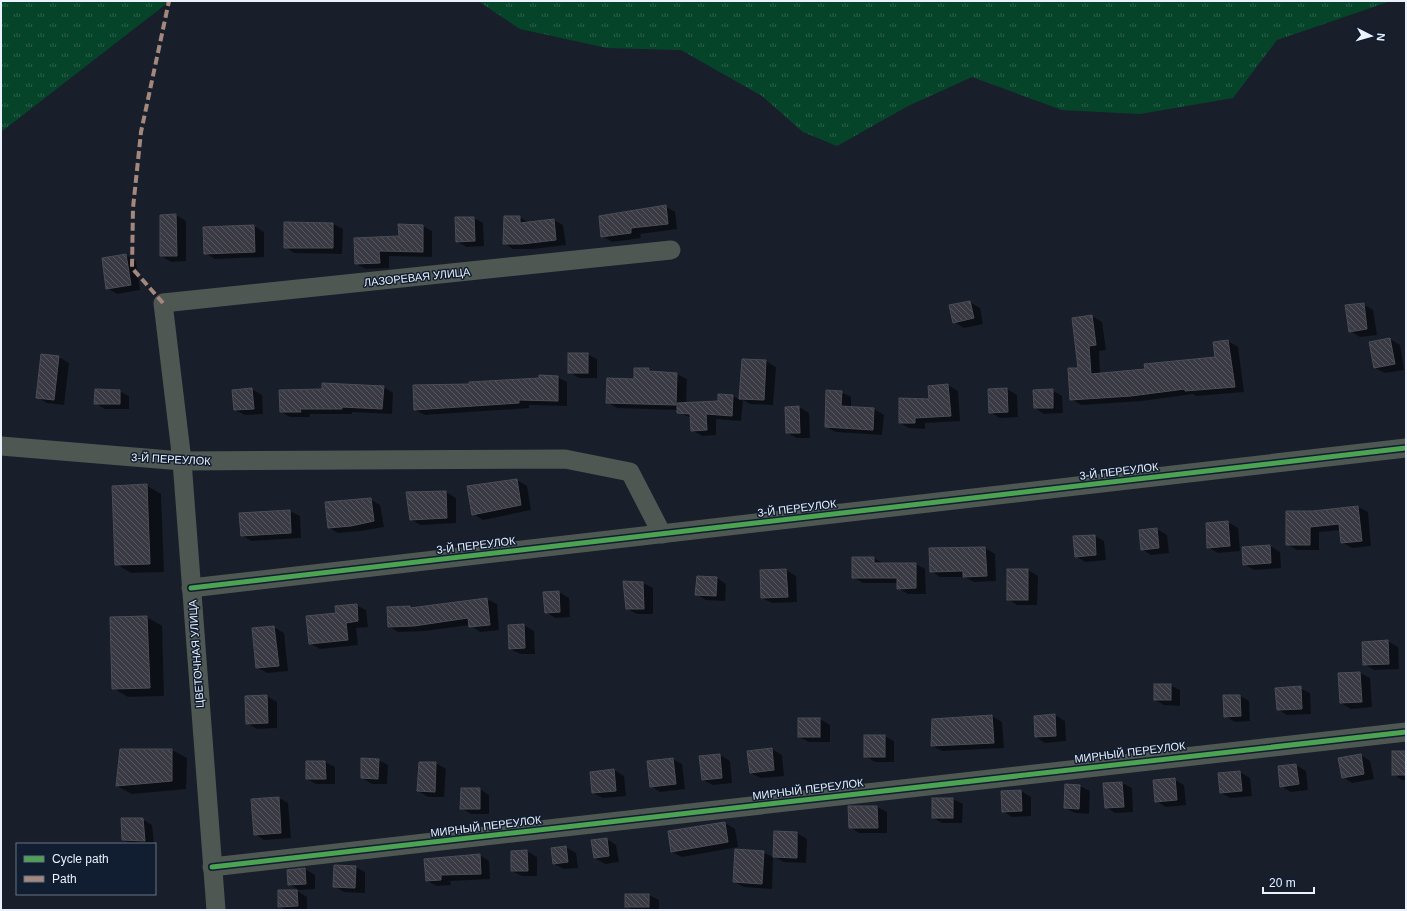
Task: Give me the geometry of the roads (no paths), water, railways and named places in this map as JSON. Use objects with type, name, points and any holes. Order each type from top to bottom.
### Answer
[{"type":"street","name":"ЛАЗОРЕВАЯ УЛИЦА","points":[[162,303],[671,250]]},
{"type":"street","name":"ЦВЕТОЧНАЯ УЛИЦА","points":[[162,303],[182,461],[216,910]]},
{"type":"street","name":"3-Й ПЕРЕУЛОК","points":[[1,446],[182,461],[565,459],[630,472],[662,534]]},
{"type":"street","name":"3-Й ПЕРЕУЛОК","points":[[191,588],[1406,448]]},
{"type":"street","name":"МИРНЫЙ ПЕРЕУЛОК","points":[[212,867],[1406,732]]}]
